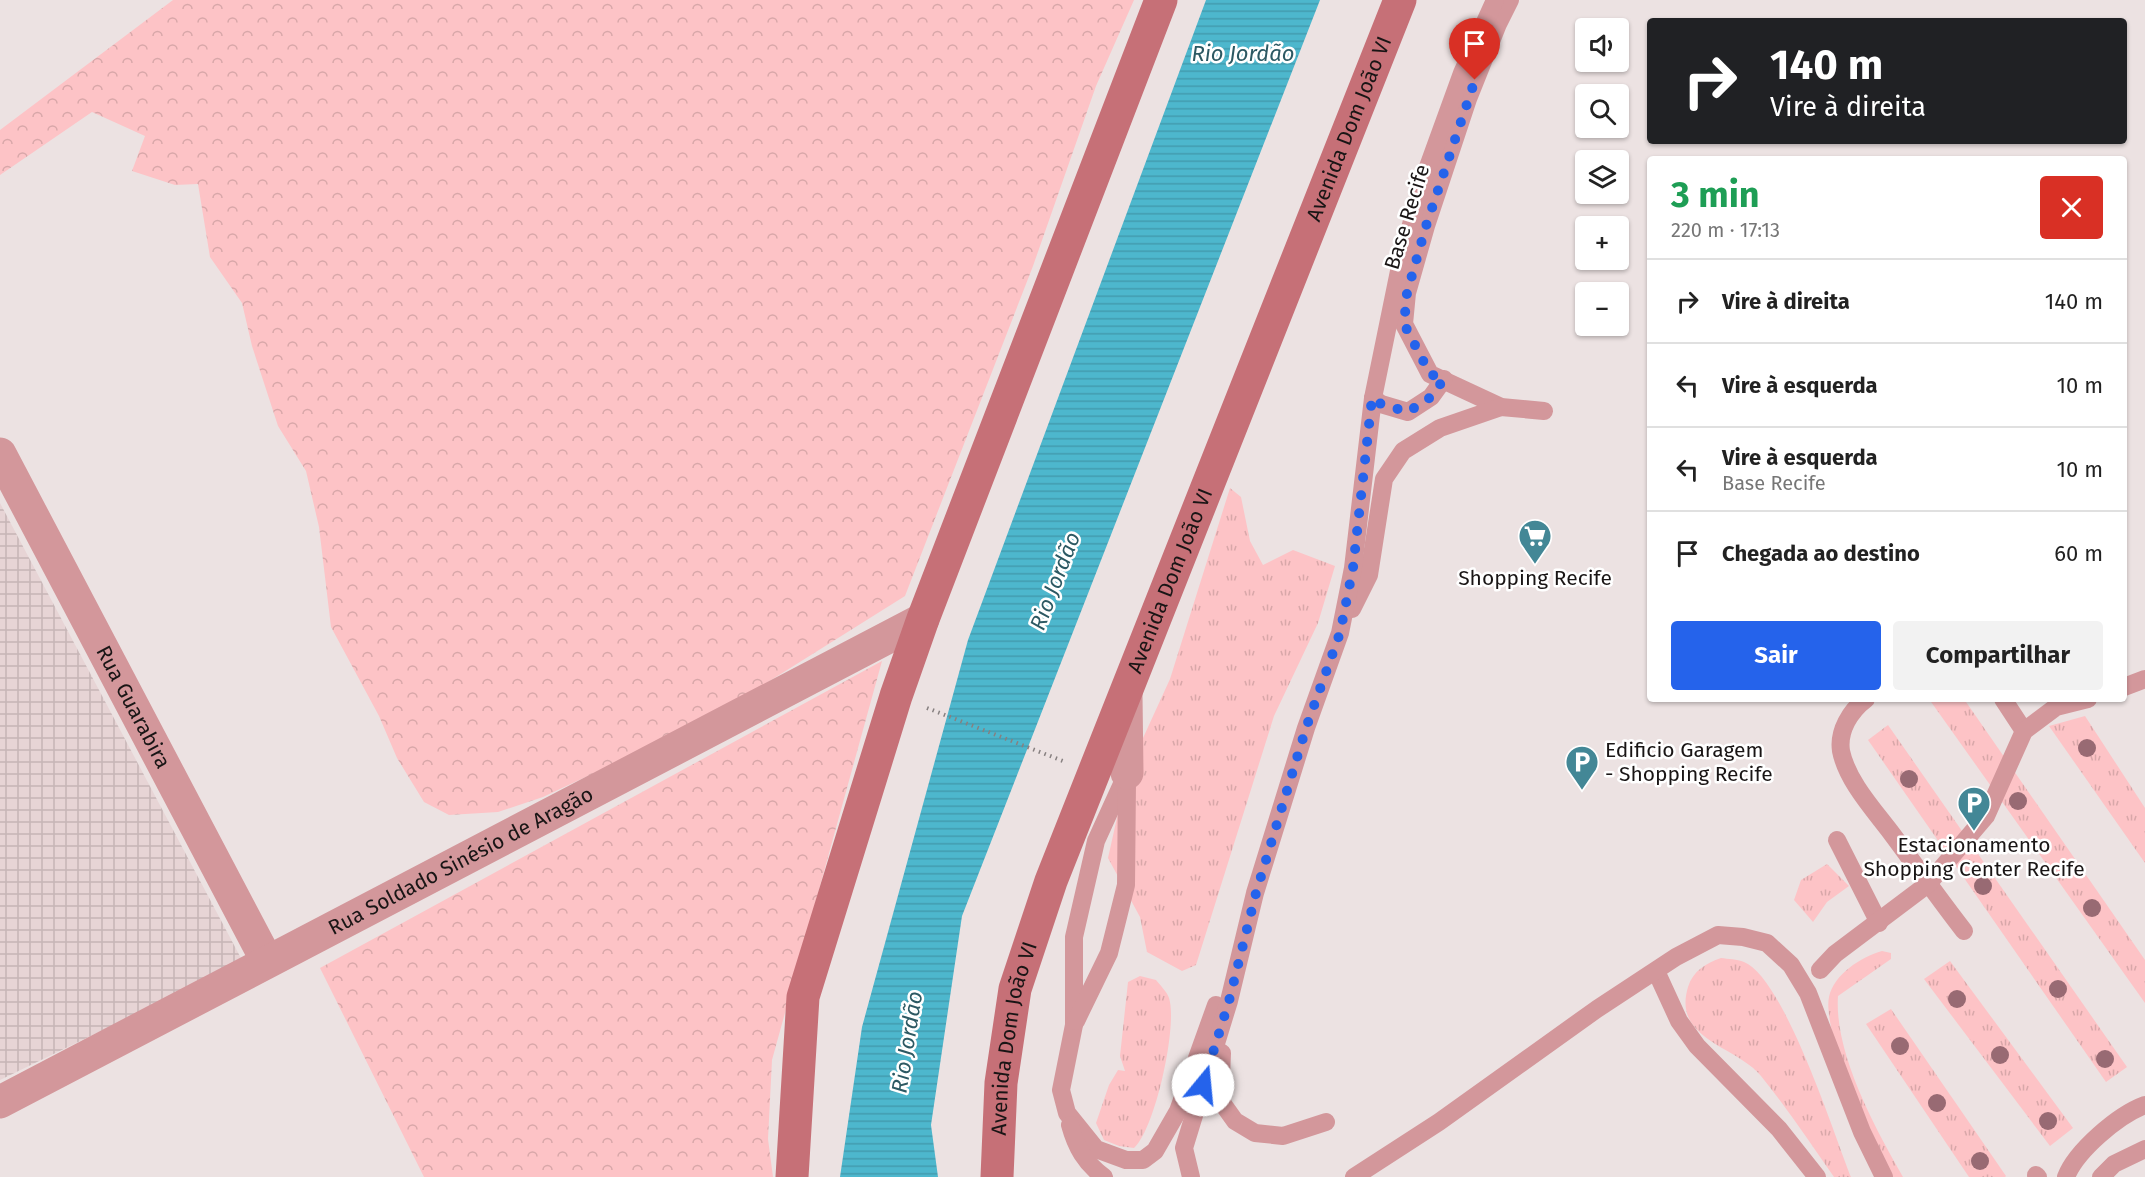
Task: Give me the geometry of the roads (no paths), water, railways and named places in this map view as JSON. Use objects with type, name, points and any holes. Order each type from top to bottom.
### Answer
[{"type":"main road","points":[[792,1177],[803,997],[896,696],[923,619],[1161,0]]},
{"type":"main road","name":"Avenida Dom João VI","points":[[997,1177],[1001,1083],[1015,989],[1091,774],[1126,695],[1400,0]]},
{"type":"street","name":"Rua Guarabira","points":[[0,454],[267,960]]},
{"type":"street","name":"Rua Soldado Sinésio de Aragão","points":[[0,1102],[267,960],[923,619]]},
{"type":"street","points":[[1126,695],[1127,773]]},
{"type":"lane","points":[[1191,1177],[1184,1148],[1229,1001],[1256,893],[1306,728],[1340,633],[1353,568],[1372,398],[1383,338],[1420,186],[1462,73],[1495,0]]},
{"type":"lane","name":"Base Recife","points":[[1510,0],[1468,99],[1407,293],[1404,324],[1430,374],[1501,407],[1544,411]]},
{"type":"lane","points":[[1372,398],[1381,404],[1408,412],[1431,397],[1444,379]]},
{"type":"lane","name":"Base Recife","points":[[1340,633],[1369,575],[1384,479],[1403,451],[1440,428],[1501,407]]},
{"type":"lane","points":[[2127,686],[2145,679]]},
{"type":"lane","points":[[1862,702],[1844,725],[1841,748],[1844,762],[1861,792],[1964,931]]},
{"type":"lane","points":[[2005,702],[2024,731]]},
{"type":"lane","points":[[1820,970],[1835,954],[1928,884],[1986,816],[2024,731],[2056,707],[2076,702]]},
{"type":"lane","points":[[1074,1025],[1109,953],[1126,885],[1127,773]]},
{"type":"lane","points":[[1104,1177],[1083,1158],[1074,1142],[1061,1090],[1074,1025],[1074,937],[1096,841],[1127,773]]},
{"type":"lane","points":[[1837,840],[1879,923]]},
{"type":"lane","points":[[1067,1113],[1096,1149],[1113,1157],[1143,1160],[1155,1150],[1178,1111],[1256,893]]},
{"type":"lane","points":[[1354,1177],[1656,971],[1697,944],[1718,935],[1743,937],[1767,943],[1791,965],[1808,993],[1862,1132],[1884,1177]]},
{"type":"lane","points":[[1656,971],[1679,1021],[1697,1046],[1779,1129],[1817,1177]]},
{"type":"lane","points":[[1229,1001],[1219,1069],[1220,1100],[1235,1121],[1255,1133],[1283,1136],[1326,1122]]},
{"type":"lane","points":[[2066,1177],[2076,1157],[2092,1141],[2145,1105]]},
{"type":"lane","points":[[2101,1177],[2114,1164],[2145,1149]]},
{"type":"water","name":"Rio Jordão","points":[[1206,0],[1320,0],[962,916],[931,1125],[938,1177],[840,1177],[862,1027],[968,640]]},
{"type":"place","name":"Shopping Recife","points":[[1535,565]]},
{"type":"place","name":"Edificio Garagem - Shopping Recife","points":[[1582,791]]},
{"type":"place","name":"Estacionamento Shopping Center Recife","points":[[1974,832]]}]
